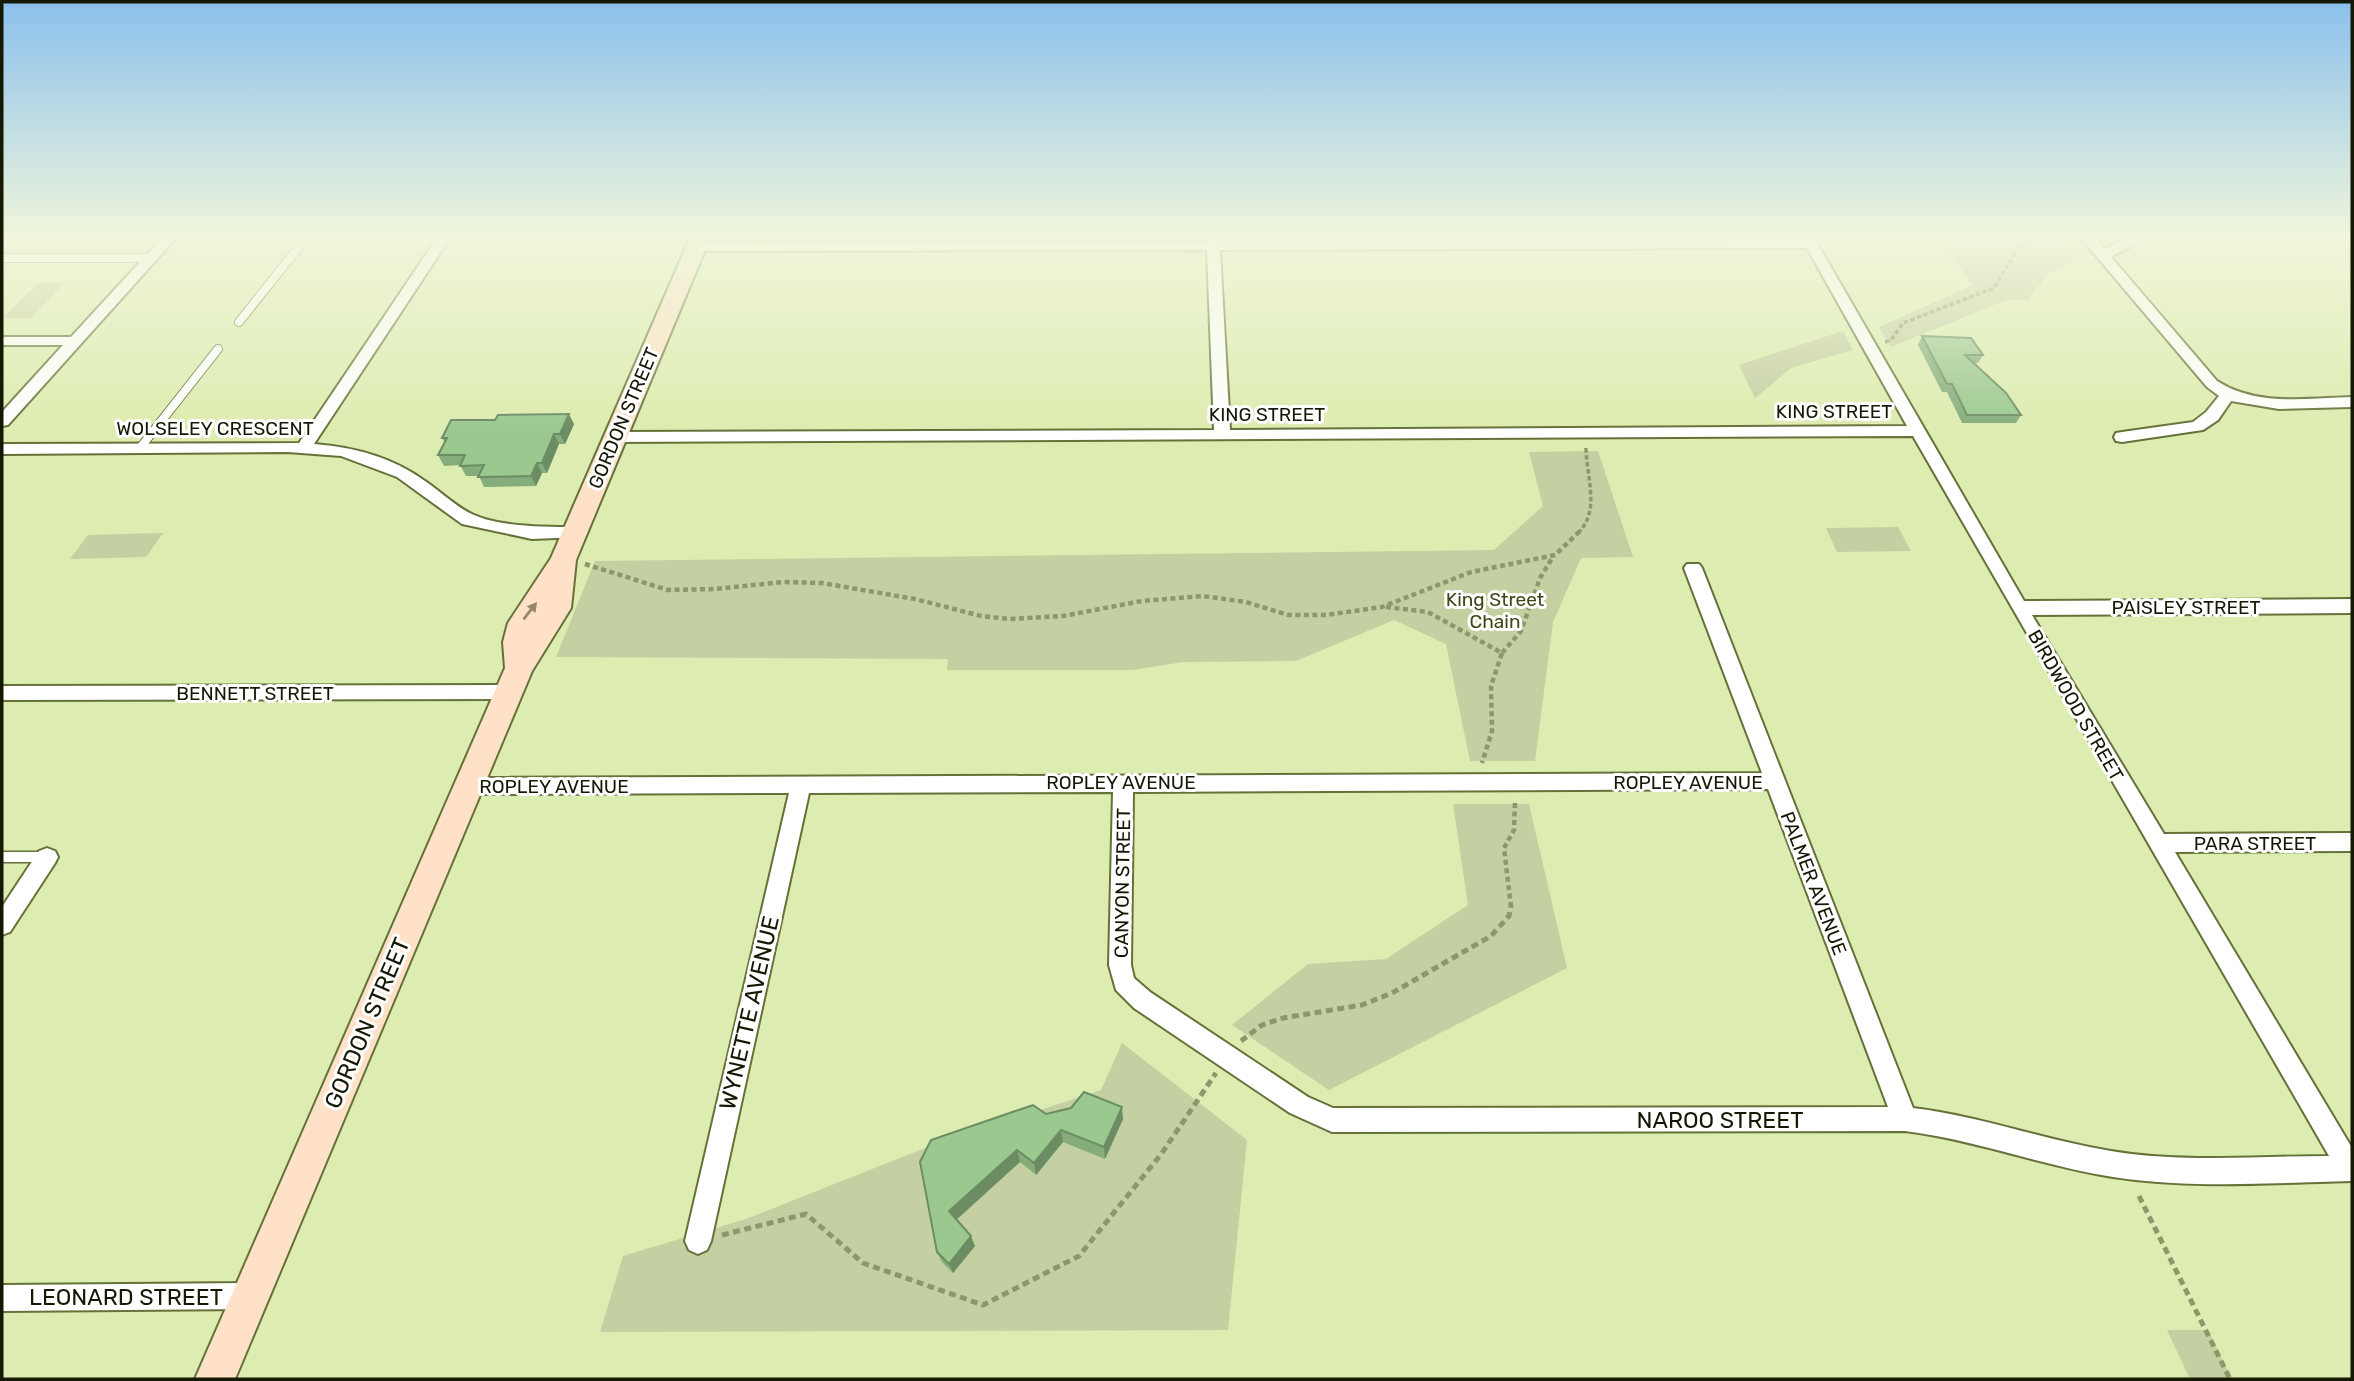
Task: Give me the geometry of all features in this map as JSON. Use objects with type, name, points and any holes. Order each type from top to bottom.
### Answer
[{"type":"street","points":[[2,421],[109,302]]},
{"type":"street","points":[[304,447],[400,302]]},
{"type":"street","name":"GORDON STREET","points":[[215,1379],[514,680],[558,608],[563,560],[672,302]]},
{"type":"street","points":[[1216,302],[1222,435]]},
{"type":"street","name":"BIRDWOOD STREET","points":[[1846,302],[2019,608],[2351,1168]]},
{"type":"street","points":[[2143,302],[2212,384],[2227,395],[2249,402],[2352,402]]},
{"type":"street","points":[[2,341],[74,341]]},
{"type":"street","points":[[2122,437],[2197,426],[2212,416],[2227,395]]},
{"type":"street","name":"KING STREET","points":[[615,437],[1919,431]]},
{"type":"street","name":"WOLSELEY CRESCENT","points":[[2,449],[304,447],[342,451],[387,465],[416,481],[468,520],[531,533],[575,533]]},
{"type":"street","name":"PALMER AVENUE","points":[[1693,568],[1905,1119]]},
{"type":"street","name":"PAISLEY STREET","points":[[2019,608],[2352,606]]},
{"type":"street","name":"BENNETT STREET","points":[[2,693],[514,680]]},
{"type":"street","name":"ROPLEY AVENUE","points":[[468,786],[1774,781]]},
{"type":"street","name":"CANYON STREET","points":[[1124,782],[1120,965],[1124,983]]},
{"type":"street","name":"WYNETTE AVENUE","points":[[698,1241],[801,785]]},
{"type":"street","name":"PARA STREET","points":[[2158,843],[2352,842]]},
{"type":"street","points":[[2,925],[47,857]]},
{"type":"street","name":"NAROO STREET","points":[[1124,983],[1142,1000],[1298,1105],[1318,1115],[1346,1122],[1905,1119],[1951,1125],[2084,1160],[2116,1165],[2194,1169],[2351,1168]]},
{"type":"street","name":"LEONARD STREET","points":[[2,1298],[251,1297]]},
{"type":"lane","points":[[239,322],[254,302]]},
{"type":"lane","points":[[140,449],[218,349]]},
{"type":"lane","points":[[2,857],[47,857]]},
{"type":"path","points":[[1870,343],[1891,340],[1903,323],[1952,302]]},
{"type":"path","points":[[1482,763],[1492,730],[1490,686],[1502,653],[1521,631],[1540,578],[1555,555],[1587,526],[1592,502],[1586,472],[1586,449]]},
{"type":"path","points":[[1382,607],[1471,572],[1555,555]]},
{"type":"path","points":[[563,560],[595,565],[668,590],[715,589],[783,582],[822,583],[915,599],[981,616],[1009,619],[1063,616],[1142,601],[1203,596],[1305,616],[1382,607],[1409,608],[1428,612],[1502,653]]},
{"type":"path","points":[[698,1241],[806,1214],[863,1262],[983,1305],[1079,1255],[1162,1153],[1244,1037],[1262,1025],[1305,1013],[1377,1000],[1491,936],[1501,927],[1509,916],[1511,907],[1504,848],[1514,830],[1516,802]]},
{"type":"path","points":[[2139,1196],[2230,1379]]},
{"type":"green space","points":[[19,302],[46,302],[31,318],[3,318]]},
{"type":"green space","points":[[1934,302],[2000,302],[1891,347],[1879,327]]},
{"type":"green space","points":[[1843,331],[1853,350],[1791,368],[1755,398],[1739,365]]},
{"type":"green space","name":"King Street Chain","points":[[1598,451],[1633,557],[1581,558],[1553,622],[1535,761],[1470,761],[1446,644],[1394,620],[1296,661],[1184,662],[1132,670],[947,670],[948,659],[556,657],[595,561],[1494,550],[1543,506],[1529,452]]},
{"type":"green space","points":[[1898,527],[1911,551],[1837,552],[1826,528]]},
{"type":"green space","points":[[163,533],[146,557],[70,559],[88,535]]},
{"type":"green space","points":[[1453,804],[1529,804],[1567,968],[1329,1090],[1232,1025],[1308,964],[1386,959],[1468,905]]},
{"type":"green space","points":[[1122,1043],[1247,1140],[1228,1330],[600,1332],[623,1256],[749,1218],[925,1148],[1101,1090]]},
{"type":"green space","points":[[2167,1330],[2208,1330],[2232,1379],[2190,1379]]},
{"type":"building","points":[[1922,336],[1971,338],[1983,355],[1965,355],[2006,393],[2021,415],[1967,415],[1952,384],[1947,384]]},
{"type":"building","points":[[569,414],[560,434],[554,434],[542,463],[537,463],[531,476],[478,477],[484,465],[460,466],[465,455],[438,455],[447,438],[442,438],[451,420],[495,420],[498,415]]},
{"type":"building","points":[[1084,1092],[1122,1107],[1104,1147],[1061,1130],[1034,1163],[1017,1150],[949,1211],[971,1236],[949,1264],[937,1252],[920,1162],[931,1140],[1033,1105],[1046,1114],[1071,1108]]}]
